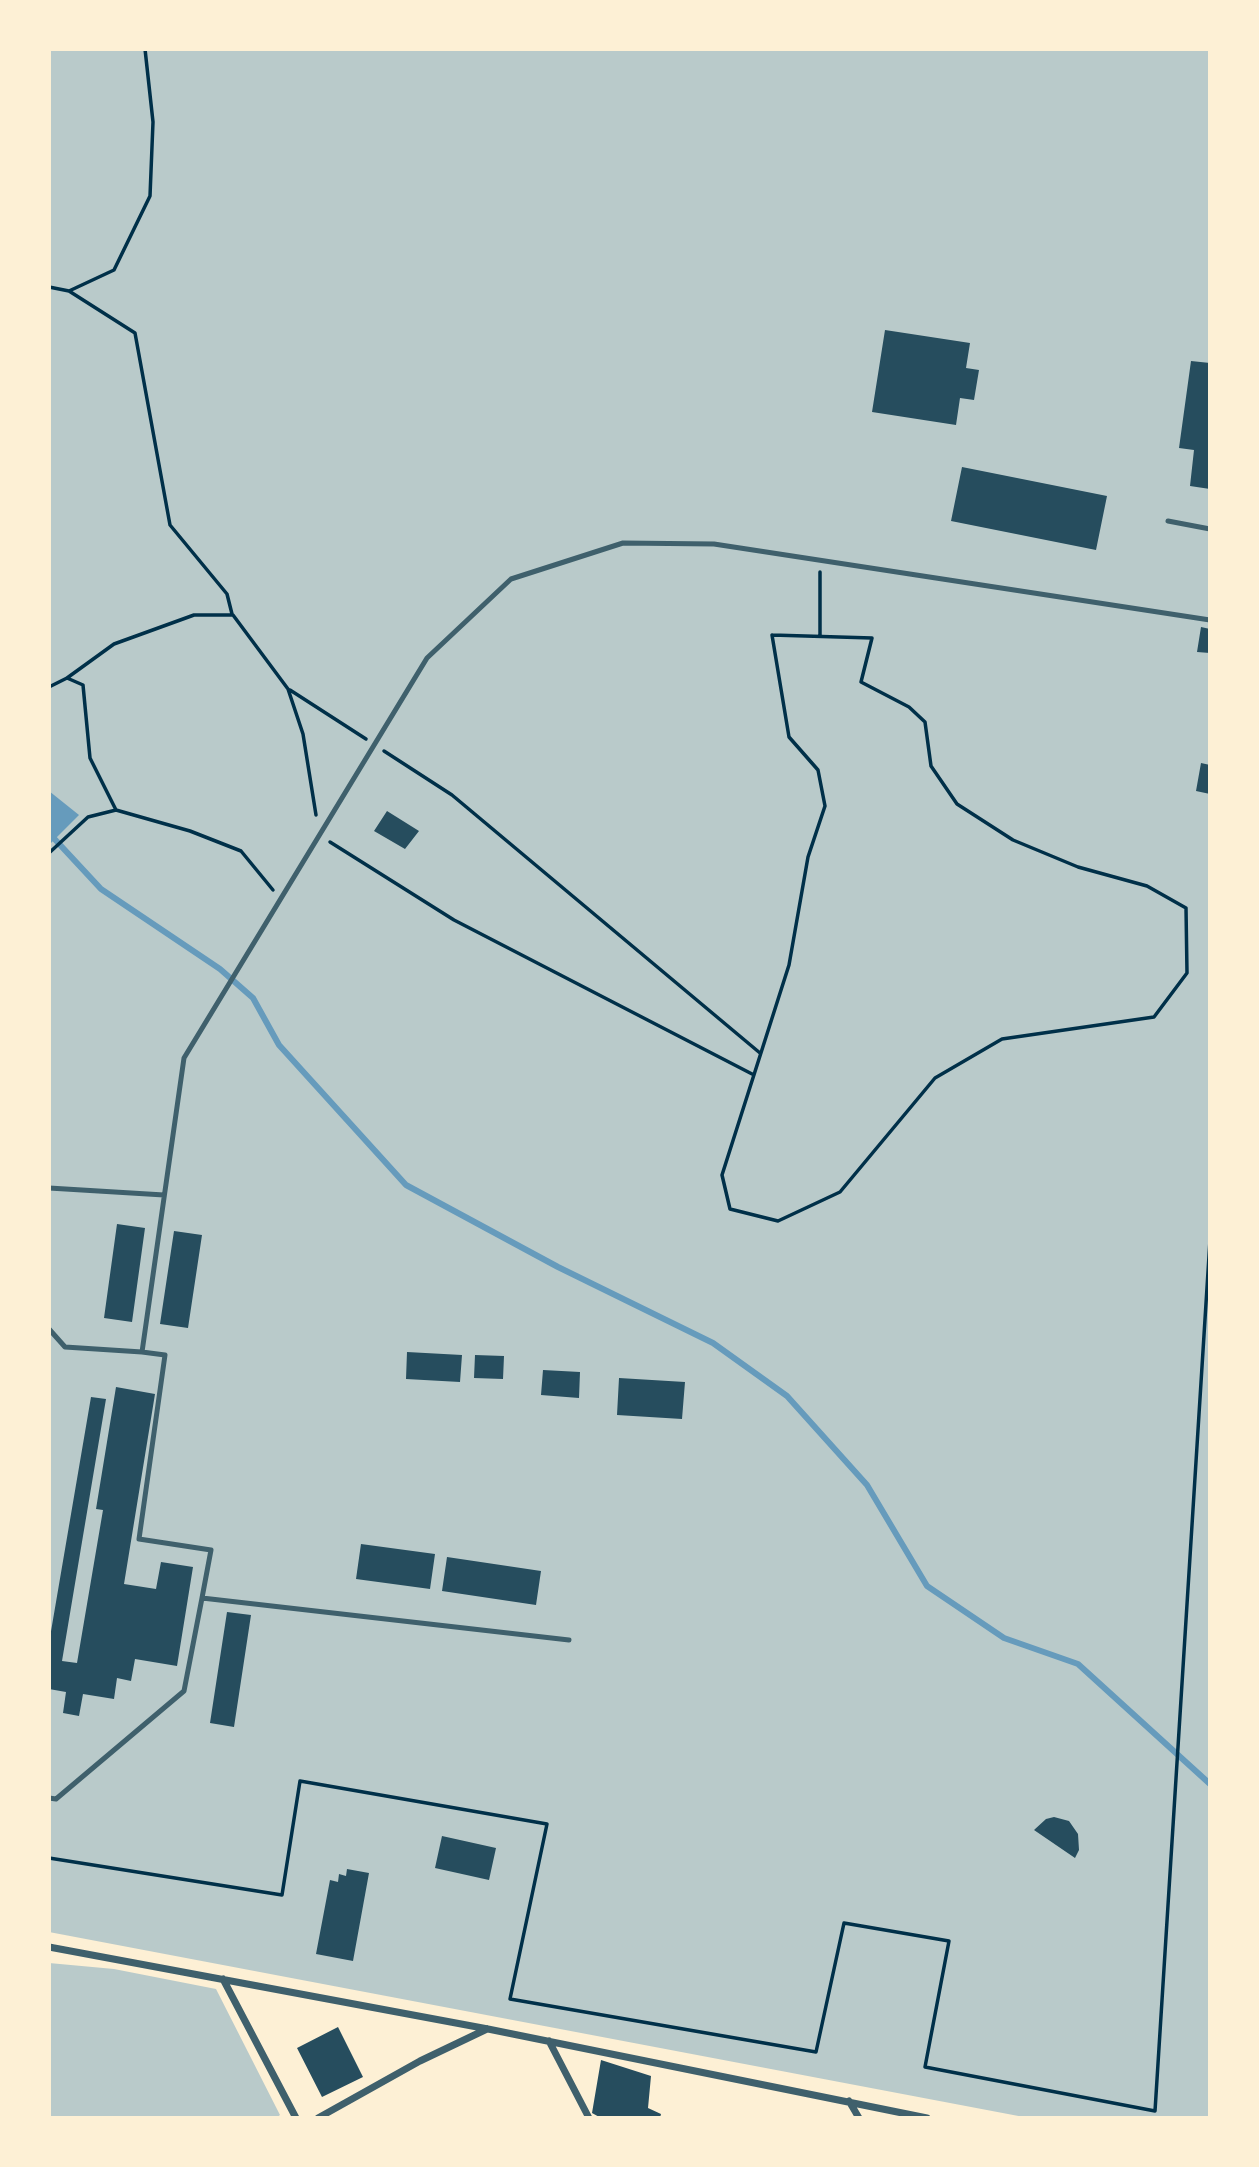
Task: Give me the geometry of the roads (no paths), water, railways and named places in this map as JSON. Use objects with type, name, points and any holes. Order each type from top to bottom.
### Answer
[{"type":"street","points":[[49,1947],[488,2029],[927,2118]]},
{"type":"street","points":[[223,1979],[296,2118]]},
{"type":"street","points":[[318,2118],[420,2061],[488,2029]]},
{"type":"street","points":[[549,2041],[589,2118]]},
{"type":"street","points":[[849,2101],[859,2118]]},
{"type":"lane","points":[[1168,520],[1210,529]]},
{"type":"lane","points":[[142,1352],[184,1058],[427,658],[512,579],[623,543],[714,544],[1210,620]]},
{"type":"lane","points":[[49,1188],[164,1195]]},
{"type":"lane","points":[[49,1329],[65,1347],[165,1355],[139,1539],[211,1550],[184,1690],[56,1799],[49,1798]]},
{"type":"lane","points":[[202,1598],[569,1640]]},
{"type":"water","points":[[49,791],[79,815],[49,845]]},
{"type":"waterway","points":[[49,833],[101,889],[220,969],[253,998],[279,1045],[406,1185],[558,1267],[713,1343],[787,1396],[867,1485],[927,1586],[1004,1638],[1078,1664],[1210,1784]]}]
